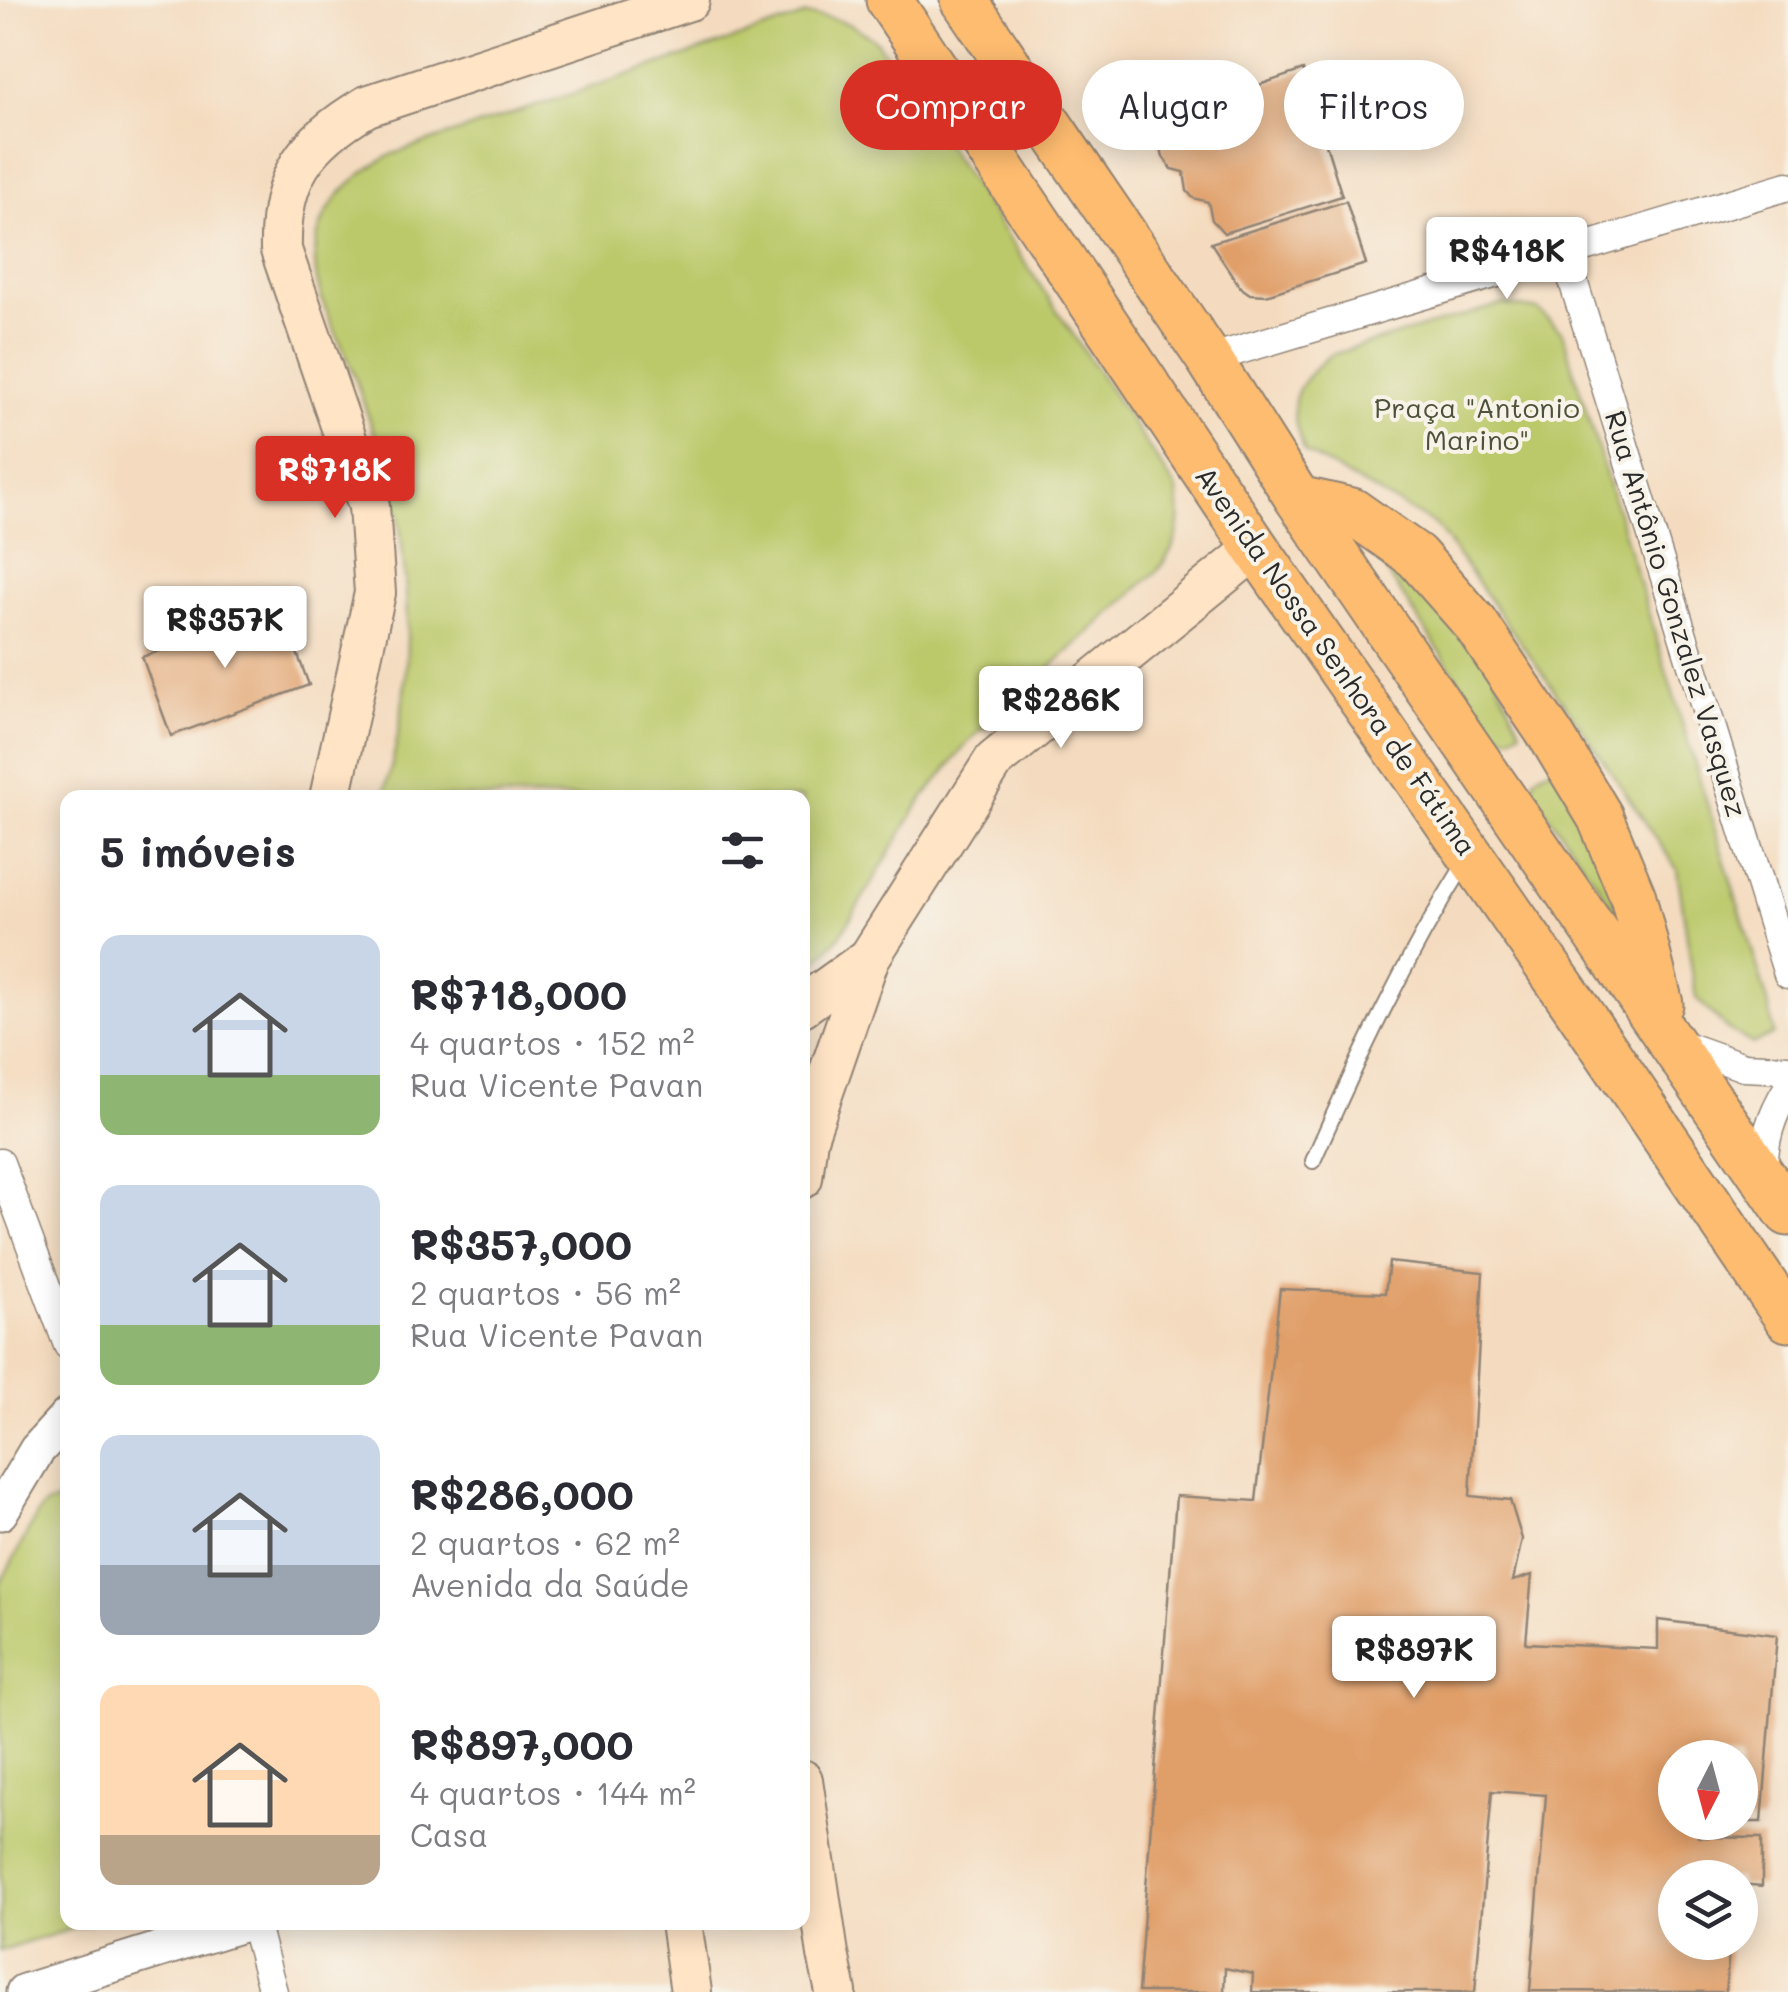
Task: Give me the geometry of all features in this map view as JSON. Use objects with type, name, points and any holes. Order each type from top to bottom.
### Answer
[{"type":"main road","points":[[332,790],[376,593],[369,506],[281,250],[280,222],[295,170],[324,134],[367,106],[690,0]]},
{"type":"main road","name":"Avenida Nossa Senhora de Fátima","points":[[889,0],[1256,548],[1788,1319]]},
{"type":"main road","points":[[964,0],[1298,499],[1788,1212]]},
{"type":"main road","points":[[1265,448],[1416,556],[1475,624],[1600,817],[1633,898],[1670,1038]]},
{"type":"main road","points":[[810,1120],[869,958],[994,761],[1256,548],[1298,499]]},
{"type":"main road","points":[[1298,499],[1352,511]]},
{"type":"main road","points":[[1436,804],[1488,771],[1553,739]]},
{"type":"main road","points":[[810,1000],[869,958]]},
{"type":"main road","points":[[1730,1237],[1750,1224],[1788,1226]]},
{"type":"main road","points":[[810,1834],[836,1992]]},
{"type":"main road","points":[[682,1930],[692,1992]]},
{"type":"street","points":[[1208,360],[1788,186]]},
{"type":"street","name":"Rua Antônio Gonzalez Vasquez","points":[[1565,254],[1788,974]]},
{"type":"street","points":[[1670,1038],[1744,1066],[1788,1069]]},
{"type":"street","points":[[1762,1175],[1764,1138],[1772,1113],[1788,1088]]},
{"type":"street","points":[[0,1163],[60,1324]]},
{"type":"street","points":[[0,1512],[36,1450],[60,1424]]},
{"type":"street","points":[[24,1992],[225,1930]]},
{"type":"street","points":[[253,1930],[272,1992]]},
{"type":"lane","points":[[1313,1161],[1415,944],[1470,854]]},
{"type":"green space","points":[[806,15],[844,22],[877,42],[889,60],[840,60],[840,150],[949,150],[1176,488],[1178,533],[1157,571],[969,741],[919,804],[840,936],[810,968],[810,790],[385,790],[398,738],[405,678],[406,587],[399,523],[387,472],[356,380],[319,290],[315,258],[329,208],[364,172],[393,154]]},
{"type":"green space","name":"Praça \"Antonio Marino\"","points":[[1503,304],[1538,310],[1562,332],[1768,1002],[1774,1034],[1753,1044],[1726,1028],[1696,998],[1677,869],[1436,525],[1305,452],[1299,435],[1295,398],[1307,378],[1330,355]]},
{"type":"green space","points":[[1360,531],[1476,637],[1521,730],[1510,737],[1492,731]]},
{"type":"green space","points":[[1547,769],[1560,770],[1633,935],[1537,798],[1532,788],[1535,777]]},
{"type":"green space","points":[[60,1500],[60,1930],[68,1930],[0,1951],[0,1584],[45,1505]]},
{"type":"building","points":[[1284,76],[1284,150],[1328,150],[1342,196],[1224,233],[1212,220],[1208,202],[1193,198],[1187,191],[1184,172],[1172,169],[1162,150],[1264,150],[1264,83]]},
{"type":"building","points":[[1346,201],[1366,264],[1266,295],[1250,294],[1240,287],[1211,243]]},
{"type":"building","points":[[280,607],[309,685],[171,736],[142,657]]},
{"type":"building","points":[[1389,1262],[1483,1272],[1470,1496],[1510,1500],[1522,1539],[1513,1581],[1532,1575],[1526,1643],[1658,1649],[1658,1620],[1777,1635],[1762,1822],[1758,1822],[1758,1740],[1658,1740],[1658,1840],[1762,1838],[1762,1886],[1758,1886],[1758,1860],[1658,1860],[1658,1960],[1728,1960],[1725,1992],[1530,1991],[1546,1795],[1492,1791],[1475,1992],[1252,1992],[1253,1974],[1225,1968],[1224,1992],[1138,1992],[1176,1496],[1256,1501],[1280,1289],[1385,1293]]}]
